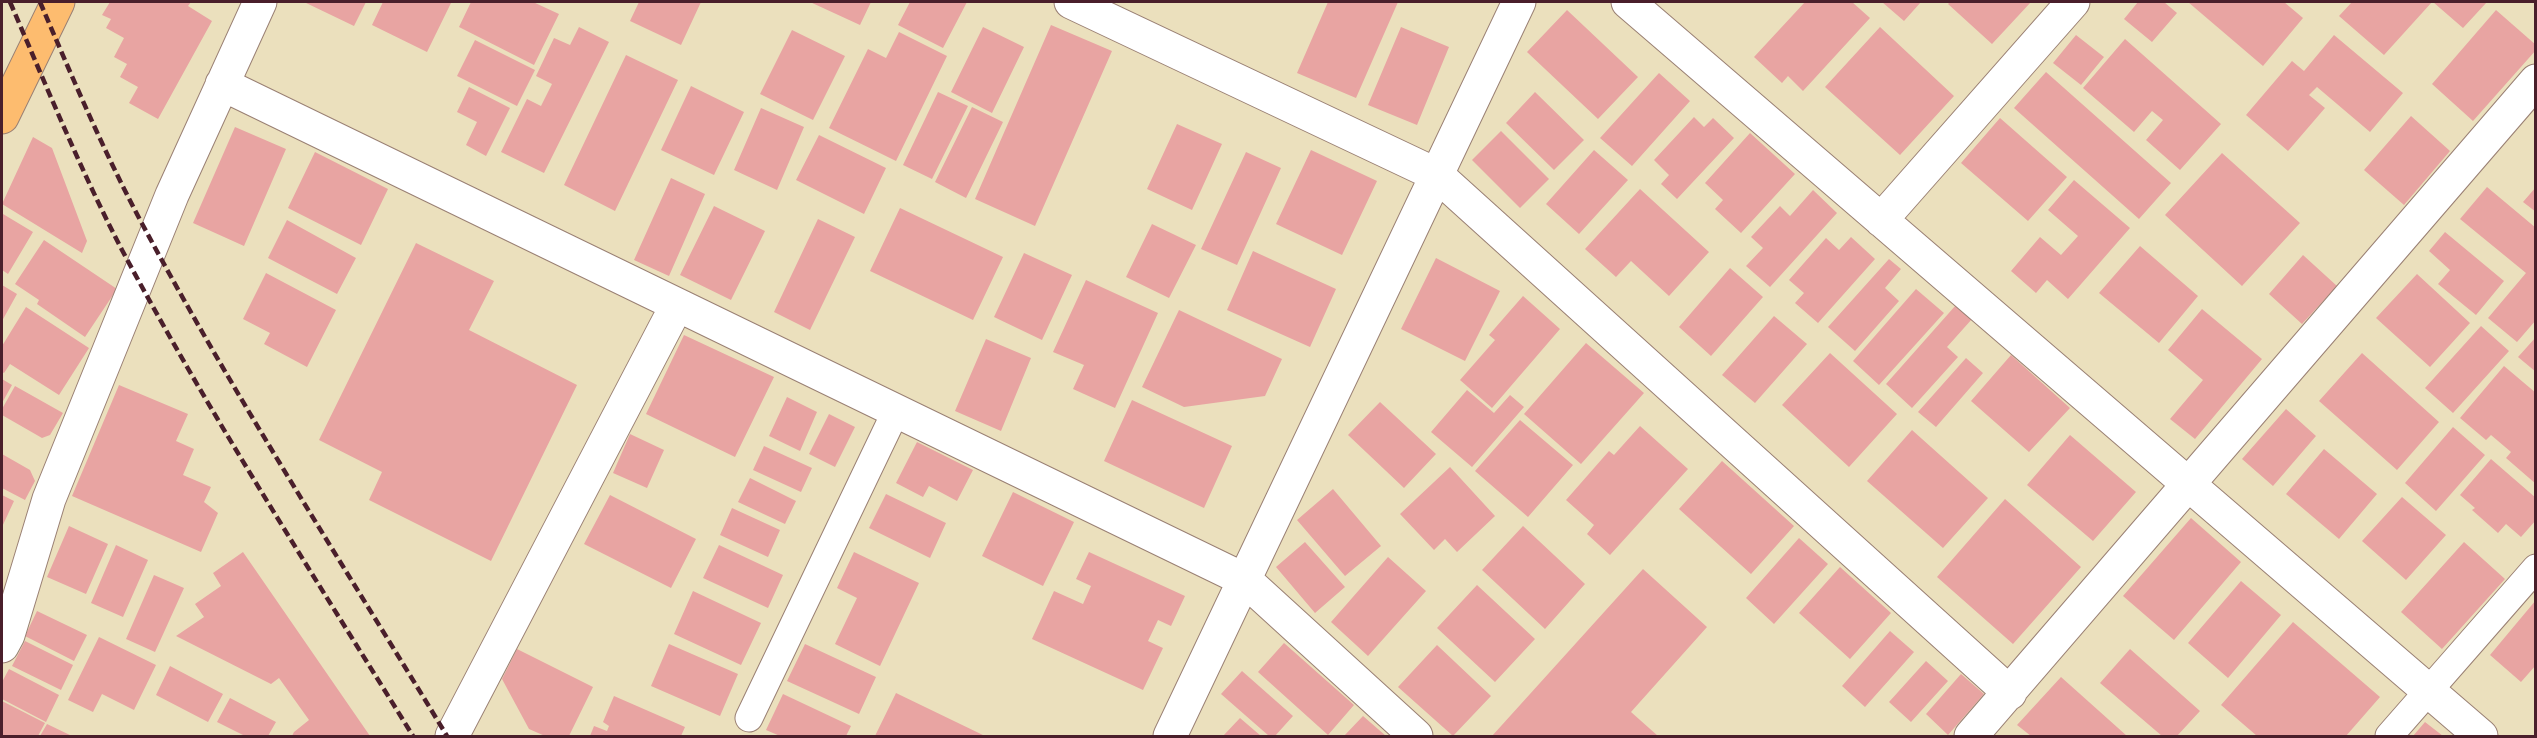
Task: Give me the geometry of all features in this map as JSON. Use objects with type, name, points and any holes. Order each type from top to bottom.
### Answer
[{"type":"main road","points":[[2,117],[58,2]]},
{"type":"street","points":[[2,646],[8,635],[49,499],[172,195],[260,2]]},
{"type":"street","points":[[1071,2],[1437,176],[2010,693]]},
{"type":"street","points":[[1170,736],[1519,2]]},
{"type":"street","points":[[1628,2],[2481,736]]},
{"type":"street","points":[[1881,220],[2073,2]]},
{"type":"street","points":[[1971,736],[2535,81]]},
{"type":"street","points":[[222,84],[1245,580],[1416,736]]},
{"type":"street","points":[[452,736],[677,305]]},
{"type":"lane","points":[[749,718],[896,411]]},
{"type":"lane","points":[[2389,736],[2535,568]]},
{"type":"building","points":[[110,2],[191,2],[188,6],[212,21],[158,119],[129,103],[138,87],[120,77],[127,64],[114,57],[124,38],[106,28],[111,19],[102,15]]},
{"type":"building","points":[[304,2],[366,2],[354,26]]},
{"type":"building","points":[[383,2],[451,3],[427,52],[372,25]]},
{"type":"building","points":[[471,2],[533,2],[559,14],[534,65],[459,27]]},
{"type":"building","points":[[639,2],[701,2],[681,45],[630,21]]},
{"type":"building","points":[[810,2],[871,2],[860,25]]},
{"type":"building","points":[[910,2],[967,2],[943,48],[898,25]]},
{"type":"building","points":[[1328,2],[1398,2],[1356,98],[1297,73]]},
{"type":"building","points":[[1805,2],[1852,2],[1870,18],[1803,91],[1788,76],[1782,83],[1754,57]]},
{"type":"building","points":[[1882,2],[1921,2],[1904,21]]},
{"type":"building","points":[[1950,2],[2031,2],[1992,44],[1948,4]]},
{"type":"building","points":[[2138,2],[2164,2],[2177,13],[2152,42],[2124,19]]},
{"type":"building","points":[[2188,2],[2284,2],[2303,18],[2263,66]]},
{"type":"building","points":[[2352,2],[2432,2],[2384,55],[2339,16]]},
{"type":"building","points":[[2433,2],[2487,2],[2463,28]]},
{"type":"building","points":[[1567,10],[1638,77],[1598,119],[1527,52]]},
{"type":"building","points":[[2496,10],[2536,45],[2536,50],[2473,121],[2432,84]]},
{"type":"building","points":[[1051,25],[1112,51],[1035,226],[975,199]]},
{"type":"building","points":[[579,27],[609,42],[544,173],[501,152],[527,99],[541,106],[552,84],[536,76],[554,38],[570,45]]},
{"type":"building","points":[[983,27],[1024,47],[992,113],[951,92]]},
{"type":"building","points":[[1401,27],[1449,47],[1417,125],[1368,105]]},
{"type":"building","points":[[1880,27],[1954,96],[1900,155],[1825,87]]},
{"type":"building","points":[[792,30],[845,56],[813,120],[760,94]]},
{"type":"building","points":[[899,32],[947,56],[896,161],[829,128],[868,49],[886,58]]},
{"type":"building","points":[[2076,35],[2104,57],[2081,85],[2053,63]]},
{"type":"building","points":[[2334,35],[2403,93],[2370,132],[2317,87],[2309,95],[2325,108],[2288,151],[2246,115],[2292,61],[2304,71]]},
{"type":"building","points":[[2125,39],[2221,124],[2180,170],[2146,140],[2163,120],[2152,111],[2134,132],[2083,88]]},
{"type":"building","points":[[475,40],[535,70],[517,106],[457,76]]},
{"type":"building","points":[[626,55],[678,80],[615,211],[564,185]]},
{"type":"building","points":[[2046,72],[2171,183],[2139,219],[2014,108]]},
{"type":"building","points":[[1659,73],[1690,101],[1632,166],[1600,138]]},
{"type":"building","points":[[691,86],[744,112],[714,175],[661,150]]},
{"type":"building","points":[[469,87],[510,108],[486,156],[466,145],[477,122],[457,112]]},
{"type":"building","points":[[938,92],[968,106],[932,179],[903,165]]},
{"type":"building","points":[[1535,92],[1584,140],[1554,170],[1506,123]]},
{"type":"building","points":[[972,107],[1003,122],[966,198],[935,182]]},
{"type":"building","points":[[761,108],[804,127],[777,190],[734,170]]},
{"type":"building","points":[[2411,116],[2450,151],[2404,205],[2364,170]]},
{"type":"building","points":[[1694,117],[1704,127],[1713,118],[1734,138],[1677,199],[1661,184],[1669,175],[1654,160]]},
{"type":"building","points":[[2000,118],[2067,177],[2028,221],[1961,163]]},
{"type":"building","points":[[1177,124],[1222,144],[1192,210],[1147,189]]},
{"type":"building","points":[[235,127],[286,149],[244,246],[193,223]]},
{"type":"building","points":[[1501,131],[1549,179],[1520,208],[1472,160]]},
{"type":"building","points":[[1750,133],[1795,174],[1741,233],[1715,209],[1723,200],[1705,183]]},
{"type":"building","points":[[819,135],[886,168],[864,214],[796,180]]},
{"type":"building","points":[[33,137],[52,148],[87,241],[82,253],[2,204]]},
{"type":"building","points":[[1311,150],[1377,181],[1342,255],[1276,224]]},
{"type":"building","points":[[1594,150],[1628,180],[1579,234],[1546,204]]},
{"type":"building","points":[[315,152],[388,189],[361,245],[288,208]]},
{"type":"building","points":[[1246,152],[1281,168],[1237,265],[1201,249]]},
{"type":"building","points":[[2222,153],[2300,223],[2242,286],[2165,215]]},
{"type":"building","points":[[671,178],[705,194],[669,276],[634,260]]},
{"type":"building","points":[[2074,180],[2130,228],[2068,299],[2047,280],[2036,293],[2011,271],[2040,237],[2061,255],[2078,236],[2048,210]]},
{"type":"building","points":[[2487,187],[2536,228],[2536,320],[2517,342],[2488,318],[2526,273],[2460,219]]},
{"type":"building","points":[[2536,187],[2536,212],[2523,202]]},
{"type":"building","points":[[1640,189],[1709,252],[1669,296],[1631,261],[1616,277],[1585,249]]},
{"type":"building","points":[[1813,190],[1837,213],[1770,287],[1746,266],[1763,248],[1751,237],[1780,206],[1790,216]]},
{"type":"building","points":[[714,206],[765,231],[731,300],[680,275]]},
{"type":"building","points":[[900,208],[1003,257],[973,320],[870,271]]},
{"type":"building","points":[[3,214],[33,232],[8,274],[2,270]]},
{"type":"building","points":[[818,219],[855,237],[810,330],[774,312]]},
{"type":"building","points":[[287,220],[356,258],[337,294],[268,258]]},
{"type":"building","points":[[1152,224],[1196,245],[1169,298],[1126,277]]},
{"type":"building","points":[[2445,232],[2504,281],[2476,315],[2438,284],[2450,270],[2429,251]]},
{"type":"building","points":[[1851,237],[1875,259],[1818,323],[1795,303],[1804,293],[1789,280],[1826,238],[1839,250]]},
{"type":"building","points":[[44,240],[117,289],[85,337],[37,304],[39,300],[15,284]]},
{"type":"building","points":[[416,243],[494,281],[469,330],[577,385],[491,561],[369,500],[382,472],[319,440]]},
{"type":"building","points":[[2140,246],[2198,296],[2159,343],[2099,293]]},
{"type":"building","points":[[1253,251],[1336,289],[1310,347],[1227,310]]},
{"type":"building","points":[[1024,253],[1072,275],[1042,340],[994,317]]},
{"type":"building","points":[[2303,255],[2337,286],[2302,324],[2269,294]]},
{"type":"building","points":[[1436,258],[1500,291],[1465,361],[1401,329]]},
{"type":"building","points":[[1889,259],[1901,269],[1885,288],[1899,301],[1855,351],[1828,327]]},
{"type":"building","points":[[1730,268],[1763,297],[1711,356],[1679,327]]},
{"type":"building","points":[[266,273],[336,310],[307,367],[264,344],[270,333],[243,319]]},
{"type":"building","points":[[2417,274],[2470,323],[2430,367],[2376,318]]},
{"type":"building","points":[[1086,280],[1158,313],[1115,408],[1073,389],[1084,365],[1053,352]]},
{"type":"building","points":[[2,285],[17,294],[2,321]]},
{"type":"building","points":[[1916,289],[1944,313],[1879,385],[1853,361]]},
{"type":"building","points":[[1523,296],[1560,329],[1492,408],[1460,380],[1495,340],[1489,335]]},
{"type":"building","points":[[1956,305],[1972,319],[1947,347],[1958,357],[1912,408],[1886,384]]},
{"type":"building","points":[[26,307],[89,348],[59,395],[10,364],[4,373],[2,372],[2,346]]},
{"type":"building","points":[[2202,309],[2262,359],[2195,439],[2170,419],[2203,380],[2168,350]]},
{"type":"building","points":[[1179,310],[1282,359],[1265,396],[1184,407],[1142,387]]},
{"type":"building","points":[[1774,316],[1807,344],[1755,403],[1722,375]]},
{"type":"building","points":[[2481,326],[2509,351],[2453,413],[2425,388]]},
{"type":"building","points":[[684,335],[774,377],[735,457],[646,414]]},
{"type":"building","points":[[2536,337],[2536,372],[2518,357]]},
{"type":"building","points":[[986,339],[1031,358],[1001,431],[955,411]]},
{"type":"building","points":[[1586,343],[1644,393],[1581,464],[1524,414]]},
{"type":"building","points":[[1830,353],[1897,414],[1849,467],[1782,405]]},
{"type":"building","points":[[2362,353],[2439,422],[2397,470],[2319,401]]},
{"type":"building","points":[[2011,355],[2070,408],[2029,452],[1971,401]]},
{"type":"building","points":[[1966,358],[1983,373],[1936,427],[1918,412]]},
{"type":"building","points":[[2504,366],[2536,393],[2536,484],[2506,458],[2511,452],[2491,435],[2486,440],[2460,418]]},
{"type":"building","points":[[2,379],[12,385],[2,403]]},
{"type":"building","points":[[119,385],[188,414],[176,441],[194,449],[183,475],[211,487],[204,502],[218,513],[201,552],[72,496]]},
{"type":"building","points":[[15,386],[63,413],[50,435],[42,438],[2,415],[2,409]]},
{"type":"building","points":[[1467,390],[1494,413],[1510,395],[1524,407],[1472,467],[1431,432]]},
{"type":"building","points":[[787,397],[817,412],[800,451],[769,436]]},
{"type":"building","points":[[1132,400],[1232,446],[1204,508],[1104,461]]},
{"type":"building","points":[[1380,402],[1436,454],[1404,488],[1348,435]]},
{"type":"building","points":[[2286,409],[2316,436],[2273,486],[2242,459]]},
{"type":"building","points":[[829,414],[855,427],[835,467],[809,454]]},
{"type":"building","points":[[1520,420],[1573,465],[1528,517],[1475,471]]},
{"type":"building","points":[[1640,426],[1688,469],[1610,555],[1587,534],[1594,525],[1566,500],[1609,451],[1614,455]]},
{"type":"building","points":[[2453,427],[2485,455],[2436,511],[2405,483]]},
{"type":"building","points":[[1912,430],[1988,498],[1943,548],[1867,481]]},
{"type":"building","points":[[630,434],[664,450],[647,488],[613,473]]},
{"type":"building","points":[[2070,435],[2136,492],[2093,541],[2027,485]]},
{"type":"building","points":[[917,442],[973,470],[957,501],[929,486],[923,497],[896,483]]},
{"type":"building","points":[[764,446],[812,468],[801,492],[753,470]]},
{"type":"building","points":[[2324,449],[2377,494],[2339,539],[2286,494]]},
{"type":"building","points":[[2,454],[30,470],[35,481],[25,500],[2,488]]},
{"type":"building","points":[[2491,459],[2536,498],[2536,520],[2521,537],[2506,524],[2498,533],[2472,510],[2475,508],[2460,495]]},
{"type":"building","points":[[1722,461],[1794,526],[1751,574],[1679,509]]},
{"type":"building","points":[[1450,467],[1495,516],[1457,552],[1445,539],[1434,550],[1400,514]]},
{"type":"building","points":[[750,478],[796,501],[785,524],[738,502]]},
{"type":"building","points":[[1333,489],[1381,546],[1345,576],[1297,520]]},
{"type":"building","points":[[1013,492],[1074,522],[1043,586],[982,556]]},
{"type":"building","points":[[886,494],[946,523],[930,558],[869,528]]},
{"type":"building","points":[[2,495],[14,501],[2,527]]},
{"type":"building","points":[[610,495],[696,539],[671,588],[584,544]]},
{"type":"building","points":[[2402,497],[2446,535],[2406,580],[2362,541]]},
{"type":"building","points":[[2005,499],[2081,567],[2013,644],[1937,577]]},
{"type":"building","points":[[732,508],[780,530],[768,557],[720,535]]},
{"type":"building","points":[[2191,518],[2241,562],[2174,640],[2123,596]]},
{"type":"building","points":[[69,526],[108,544],[86,594],[47,577]]},
{"type":"building","points":[[1523,526],[1585,584],[1545,629],[1482,570]]},
{"type":"building","points":[[1799,538],[1828,564],[1774,624],[1746,598]]},
{"type":"building","points":[[1305,542],[1345,587],[1315,613],[1276,567]]},
{"type":"building","points":[[2464,542],[2505,579],[2442,649],[2401,612]]},
{"type":"building","points":[[116,545],[148,560],[123,617],[91,603]]},
{"type":"building","points":[[719,545],[783,575],[768,608],[703,578]]},
{"type":"building","points":[[243,552],[370,736],[292,736],[309,720],[279,678],[271,684],[176,636],[204,617],[195,604],[221,586],[213,573]]},
{"type":"building","points":[[854,552],[919,583],[880,666],[835,644],[857,598],[837,588]]},
{"type":"building","points":[[1089,552],[1185,596],[1171,626],[1158,620],[1148,641],[1163,648],[1143,690],[1032,639],[1054,591],[1083,604],[1091,586],[1076,579]]},
{"type":"building","points":[[1388,557],[1426,591],[1368,656],[1331,622]]},
{"type":"building","points":[[1840,567],[1891,613],[1850,659],[1799,613]]},
{"type":"building","points":[[1643,569],[1707,627],[1631,712],[1658,736],[1492,736]]},
{"type":"building","points":[[154,575],[184,588],[155,652],[126,639]]},
{"type":"building","points":[[2241,581],[2281,615],[2228,678],[2188,643]]},
{"type":"building","points":[[1477,585],[1535,639],[1495,682],[1437,628]]},
{"type":"building","points":[[693,591],[761,623],[741,665],[674,634]]},
{"type":"building","points":[[2536,600],[2536,665],[2521,682],[2490,655]]},
{"type":"building","points":[[37,611],[87,635],[74,661],[25,636]]},
{"type":"building","points":[[2293,622],[2380,697],[2346,736],[2257,736],[2221,705]]},
{"type":"building","points":[[1890,631],[1914,652],[1865,707],[1842,686]]},
{"type":"building","points":[[99,637],[156,665],[134,710],[102,694],[93,712],[68,700]]},
{"type":"building","points":[[25,641],[73,665],[61,690],[12,666]]},
{"type":"building","points":[[1284,643],[1354,705],[1328,735],[1258,672]]},
{"type":"building","points":[[669,644],[738,674],[720,716],[651,686]]},
{"type":"building","points":[[805,644],[876,677],[859,714],[787,681]]},
{"type":"building","points":[[1437,645],[1491,696],[1453,736],[1398,687]]},
{"type":"building","points":[[517,649],[593,687],[569,736],[545,736],[529,729],[502,679]]},
{"type":"building","points":[[2130,649],[2200,711],[2177,736],[2162,736],[2100,683]]},
{"type":"building","points":[[1926,661],[1948,681],[1911,722],[1889,702]]},
{"type":"building","points":[[170,666],[223,694],[208,722],[156,695]]},
{"type":"building","points":[[9,669],[59,695],[46,722],[2,699],[2,682]]},
{"type":"building","points":[[1242,671],[1293,716],[1275,736],[1269,736],[1221,694]]},
{"type":"building","points":[[1961,674],[1984,694],[1948,735],[1926,714]]},
{"type":"building","points":[[2061,677],[2127,736],[2031,736],[2017,725]]},
{"type":"building","points":[[896,693],[985,736],[875,736]]},
{"type":"building","points":[[783,694],[851,726],[846,736],[780,736],[766,730]]},
{"type":"building","points":[[614,696],[685,727],[681,736],[590,736],[594,726],[607,731],[609,726],[603,722]]},
{"type":"building","points":[[230,698],[276,722],[268,736],[245,736],[217,722]]},
{"type":"building","points":[[2,701],[45,723],[38,736],[2,735]]},
{"type":"building","points":[[1363,716],[1386,736],[1344,736]]},
{"type":"building","points":[[1240,718],[1261,736],[1223,736]]},
{"type":"building","points":[[2425,722],[2443,736],[2413,736]]},
{"type":"building","points":[[47,724],[72,736],[40,736]]},
{"type":"railway","points":[[10,2],[92,189],[156,312],[264,496],[413,736]]},
{"type":"railway","points":[[40,2],[117,175],[181,296],[255,423],[447,736]]}]
